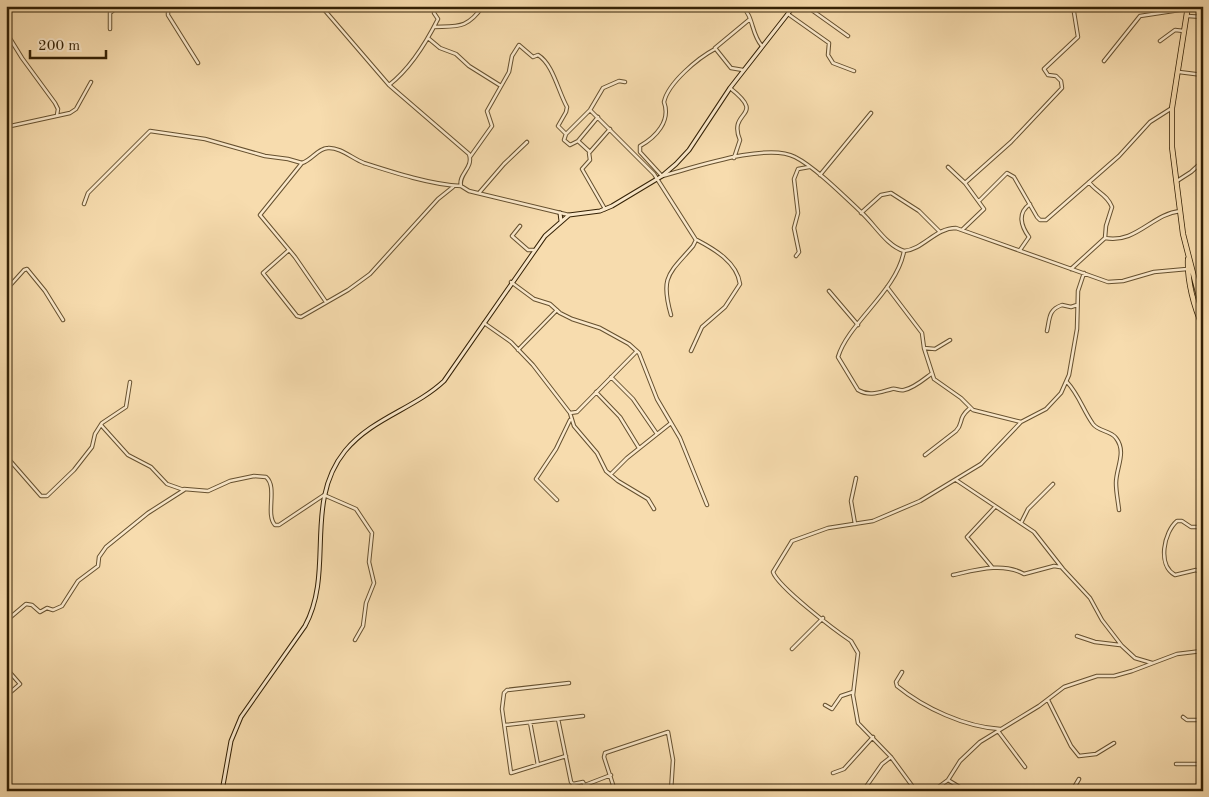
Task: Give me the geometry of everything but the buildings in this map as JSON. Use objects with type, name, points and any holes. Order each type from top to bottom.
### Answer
[{"type":"main road","points":[[1188,7],[1186,31],[1172,108],[1172,148],[1180,211],[1203,327]]},
{"type":"main road","points":[[1190,267],[1203,312]]},
{"type":"main road","points":[[1203,539],[1203,746]]},
{"type":"street","points":[[110,29],[110,13],[119,6]]},
{"type":"street","points":[[168,6],[168,15],[198,63]]},
{"type":"street","points":[[321,6],[389,85],[466,150],[470,157]]},
{"type":"street","points":[[389,85],[400,76],[428,38],[438,19],[434,13],[436,6]]},
{"type":"street","points":[[434,27],[448,28],[464,25],[483,6]]},
{"type":"street","points":[[742,6],[749,13],[757,41],[762,46]]},
{"type":"street","points":[[662,176],[689,150],[743,70],[794,6]]},
{"type":"street","points":[[806,6],[848,36]]},
{"type":"street","points":[[966,183],[1011,142],[1062,88],[1062,81],[1056,76],[1048,75],[1044,69],[1078,38],[1073,6]]},
{"type":"street","points":[[1104,60],[1140,16],[1188,7]]},
{"type":"street","points":[[788,14],[829,43],[828,55],[833,63],[854,71]]},
{"type":"street","points":[[1188,16],[1203,17]]},
{"type":"street","points":[[662,176],[640,152],[640,146],[656,135],[666,118],[667,109],[664,102],[667,93],[695,61],[715,49],[715,45],[750,19]]},
{"type":"street","points":[[1160,41],[1175,30],[1186,31]]},
{"type":"street","points":[[6,32],[27,65],[55,102],[58,109],[57,115]]},
{"type":"street","points":[[428,38],[440,48],[456,54],[469,66],[501,86]]},
{"type":"street","points":[[461,186],[462,178],[469,167],[470,157],[492,126],[487,111],[509,72],[512,56],[519,45],[533,57],[541,56],[567,107],[558,126],[566,134]]},
{"type":"street","points":[[715,49],[733,69],[743,70]]},
{"type":"street","points":[[1179,72],[1203,75]]},
{"type":"street","points":[[598,118],[578,141],[570,145],[564,140],[566,134],[590,110],[603,88],[619,81],[625,82]]},
{"type":"street","points":[[6,126],[70,113],[76,109],[92,82]]},
{"type":"street","points":[[730,88],[744,99],[748,105],[747,110],[736,124],[736,132],[740,140],[734,158]]},
{"type":"street","points":[[979,200],[1007,173],[1014,177],[1040,220],[1046,220],[1119,156],[1150,122],[1172,108]]},
{"type":"street","points":[[590,110],[658,178],[696,240],[727,260],[737,274],[740,284],[725,307],[702,327],[691,351]]},
{"type":"street","points":[[820,176],[872,113]]},
{"type":"street","points":[[605,209],[582,169],[589,162],[590,152],[610,130]]},
{"type":"street","points":[[84,204],[88,192],[150,131],[205,140],[265,156],[302,163]]},
{"type":"street","points":[[578,141],[590,152]]},
{"type":"street","points":[[479,193],[504,164],[527,142]]},
{"type":"street","points":[[326,302],[290,250],[260,215],[302,163],[327,148],[362,162],[569,215],[605,209],[662,176],[734,158],[773,151],[795,156],[862,213],[891,243],[904,251],[916,248],[940,232],[950,228],[962,230],[1072,269],[1115,282],[1154,272],[1190,267],[1197,282],[1203,287]]},
{"type":"street","points":[[1176,181],[1191,172],[1203,161]]},
{"type":"street","points":[[796,256],[799,252],[794,228],[798,213],[794,178],[798,169],[809,167]]},
{"type":"street","points":[[948,168],[966,183],[979,200],[983,211],[962,230]]},
{"type":"street","points":[[1072,269],[1105,238],[1106,226],[1112,207],[1105,194],[1093,188],[1089,182]]},
{"type":"street","points":[[290,250],[264,272],[264,275],[297,316],[304,316],[370,274],[438,199],[454,186]]},
{"type":"street","points":[[862,213],[881,195],[891,193],[919,211],[940,232]]},
{"type":"street","points":[[1020,250],[1029,237],[1022,226],[1021,217],[1023,210],[1030,204]]},
{"type":"street","points":[[1105,238],[1115,239],[1136,234],[1164,216],[1180,211]]},
{"type":"street","points":[[560,213],[561,221]]},
{"type":"street","points":[[222,791],[231,741],[240,717],[305,626],[313,611],[320,572],[320,534],[324,495],[339,460],[353,442],[376,423],[441,384],[451,373],[534,250],[545,236],[569,215]]},
{"type":"street","points":[[520,226],[512,236],[528,250],[534,250]]},
{"type":"street","points":[[670,315],[665,287],[667,278],[696,240]]},
{"type":"street","points":[[904,251],[902,259],[887,287],[858,325],[838,356],[858,390],[869,394],[893,389],[902,390],[915,386],[931,374]]},
{"type":"street","points":[[6,290],[24,270],[27,270],[45,291],[63,320]]},
{"type":"street","points":[[915,790],[892,757],[858,723],[854,692],[859,658],[858,648],[796,597],[777,579],[773,572],[792,540],[828,528],[872,521],[912,505],[981,464],[1021,422],[1046,409],[1061,393],[1067,382],[1077,329],[1078,291],[1084,273]]},
{"type":"street","points":[[511,282],[534,299],[550,304],[572,320],[600,328],[629,344],[641,355],[657,399],[688,457],[707,505]]},
{"type":"street","points":[[887,287],[916,322],[922,333],[924,348],[934,379],[961,398],[970,408],[1021,422]]},
{"type":"street","points":[[828,291],[858,325]]},
{"type":"street","points":[[1047,331],[1049,315],[1054,309],[1062,305],[1071,308],[1078,304]]},
{"type":"street","points":[[518,350],[556,310]]},
{"type":"street","points":[[484,323],[518,350],[533,365],[570,412],[570,420],[556,449],[536,479],[557,500]]},
{"type":"street","points":[[924,348],[935,349],[950,340]]},
{"type":"street","points":[[570,412],[577,412],[637,351]]},
{"type":"street","points":[[611,377],[633,399],[657,434]]},
{"type":"street","points":[[6,456],[41,496],[47,496],[74,470],[92,447],[95,434],[101,425],[127,405],[130,382]]},
{"type":"street","points":[[1067,382],[1078,395],[1093,424],[1098,429],[1114,436],[1118,440],[1121,458],[1116,484],[1118,510]]},
{"type":"street","points":[[596,392],[620,417],[639,449]]},
{"type":"street","points":[[925,455],[959,428],[961,416],[970,408]]},
{"type":"street","points":[[570,420],[611,475],[648,499],[654,509]]},
{"type":"street","points":[[611,475],[671,423]]},
{"type":"street","points":[[101,425],[128,455],[151,467],[167,484],[184,489],[208,491],[230,481],[254,476],[266,478],[270,481],[271,519],[273,525],[276,526],[324,495]]},
{"type":"street","points":[[855,524],[850,501],[856,478]]},
{"type":"street","points":[[956,480],[1021,523],[1042,540],[1061,567],[1090,598],[1102,620],[1122,646],[1140,661],[1153,664]]},
{"type":"street","points":[[1021,523],[1023,516],[1036,499],[1053,484]]},
{"type":"street","points":[[6,621],[26,604],[32,605],[40,612],[46,608],[53,610],[62,606],[78,581],[98,566],[100,554],[106,547],[148,513],[184,489]]},
{"type":"street","points":[[324,495],[356,509],[372,533],[369,562],[374,583],[366,603],[364,626],[355,640]]},
{"type":"street","points":[[993,568],[979,554],[967,537],[995,507]]},
{"type":"street","points":[[1202,573],[1196,570],[1175,575],[1166,565],[1165,558],[1167,537],[1177,521],[1182,521],[1191,527],[1203,527]]},
{"type":"street","points":[[953,575],[993,568],[1013,568],[1024,574],[1054,566],[1061,567]]},
{"type":"street","points":[[792,649],[823,618]]},
{"type":"street","points":[[1078,636],[1095,642],[1122,646]]},
{"type":"street","points":[[934,790],[948,780],[960,762],[980,742],[1048,700],[1067,685],[1097,676],[1120,675],[1177,654],[1202,651]]},
{"type":"street","points":[[1140,661],[1140,668]]},
{"type":"street","points":[[6,668],[20,684],[6,696]]},
{"type":"street","points":[[902,672],[896,682],[897,686],[939,713],[953,716],[980,727],[1002,729]]},
{"type":"street","points":[[566,756],[511,773],[502,709],[505,691],[569,683]]},
{"type":"street","points":[[825,704],[832,709],[840,696],[854,692]]},
{"type":"street","points":[[1048,700],[1071,746],[1080,756],[1096,754],[1114,743]]},
{"type":"street","points":[[505,725],[582,716]]},
{"type":"street","points":[[1182,717],[1187,720],[1202,720]]},
{"type":"street","points":[[558,719],[571,782],[573,784],[583,782],[585,784],[611,776]]},
{"type":"street","points":[[530,722],[538,765]]},
{"type":"street","points":[[998,731],[1025,767]]},
{"type":"street","points":[[615,791],[605,753],[669,732],[674,760],[671,791]]},
{"type":"street","points":[[833,773],[844,769],[873,738]]},
{"type":"street","points":[[864,791],[882,764],[892,757]]},
{"type":"street","points":[[1176,764],[1203,764]]},
{"type":"street","points":[[1072,791],[1079,779]]},
{"type":"street","points":[[948,780],[966,791]]},
{"type":"street","points":[[585,784],[588,791]]},
{"type":"street","points":[[901,791],[915,790]]}]
